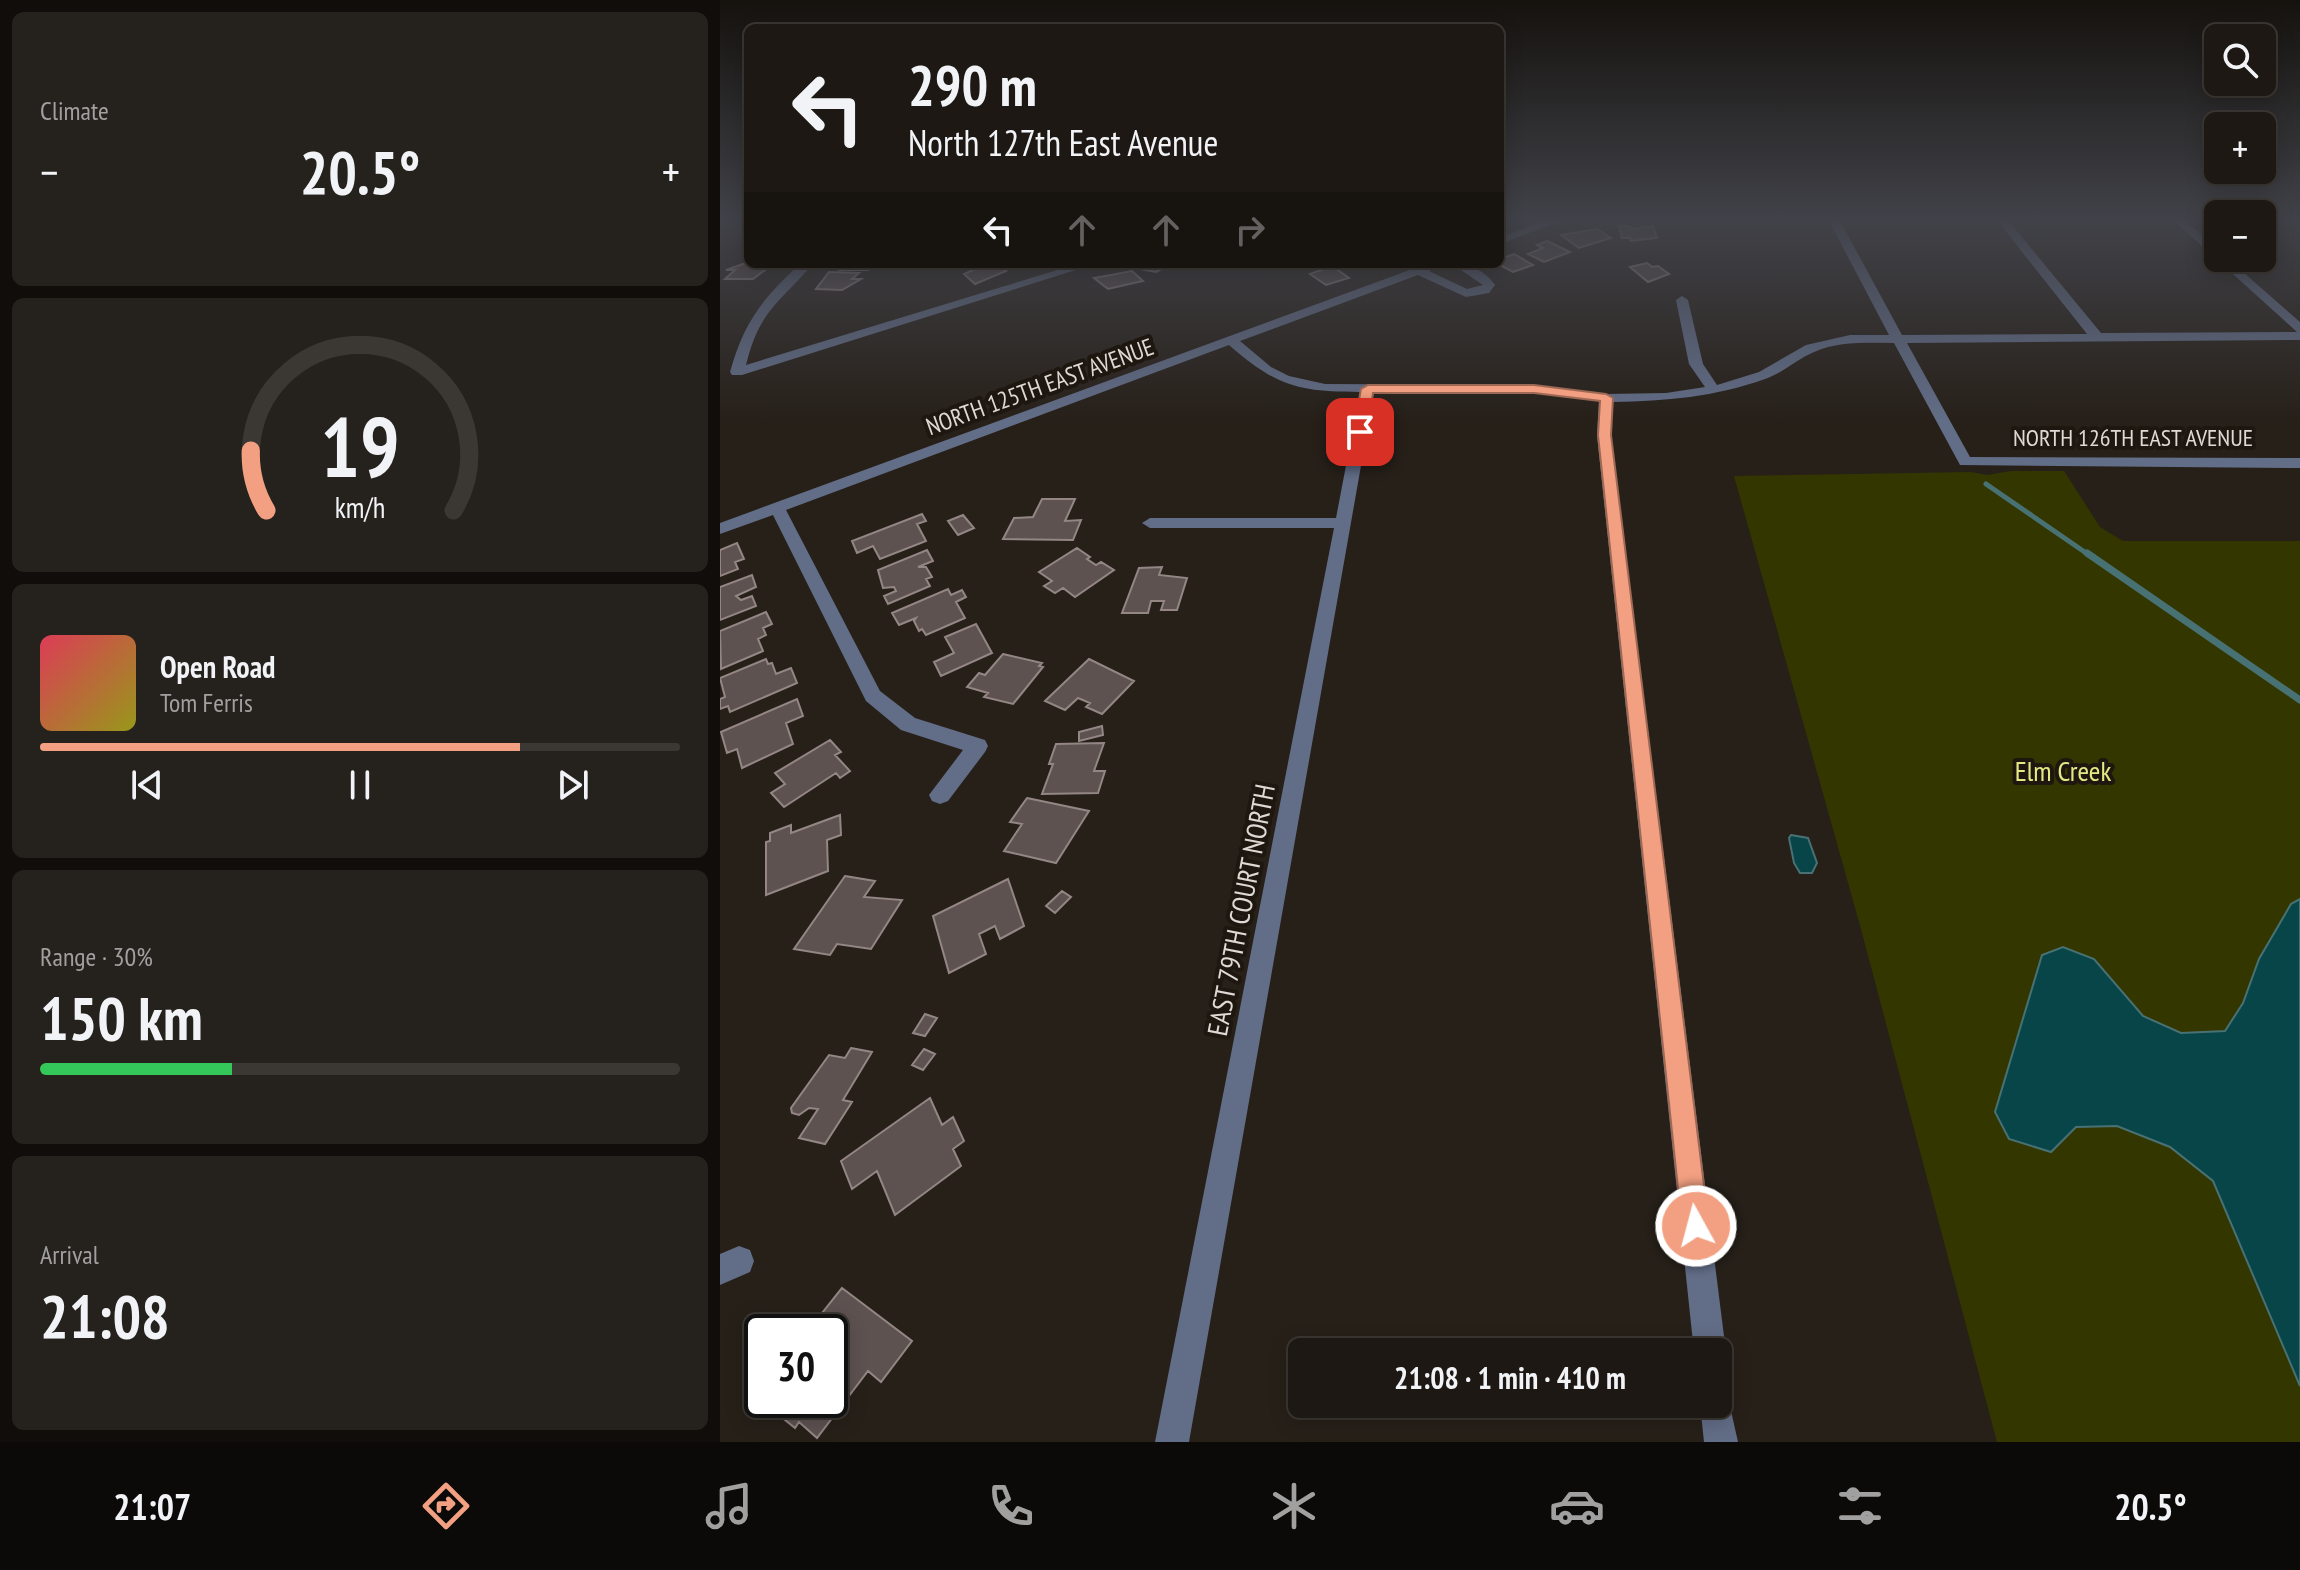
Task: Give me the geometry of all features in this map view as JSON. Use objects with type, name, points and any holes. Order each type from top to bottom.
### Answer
[{"type":"street","points":[[784,286],[763,306],[746,335],[737,372],[1016,286]]},
{"type":"street","name":"NORTH 125TH EAST AVENUE","points":[[720,529],[1377,286]]},
{"type":"street","points":[[1452,286],[1466,293],[1485,290],[1488,286]]},
{"type":"street","points":[[1869,286],[1897,337]]},
{"type":"street","points":[[2056,286],[2096,336]]},
{"type":"street","points":[[2252,286],[2300,329]]},
{"type":"street","points":[[1682,300],[1696,364],[1714,390]]},
{"type":"street","points":[[1231,340],[1266,370],[1285,379],[1325,388],[1534,389],[1606,398],[1666,397],[1714,390],[1764,375],[1811,348],[1850,339],[2300,336]]},
{"type":"street","name":"NORTH 126TH EAST AVENUE","points":[[1897,337],[1965,462],[2300,463]]},
{"type":"street","name":"EAST 79TH COURT NORTH","points":[[1172,1442],[1368,389]]},
{"type":"street","points":[[1606,398],[1604,435],[1708,1338]]},
{"type":"street","points":[[777,508],[873,696],[908,724],[978,746],[940,795]]},
{"type":"street","points":[[1150,523],[1344,523]]},
{"type":"street","points":[[1718,1418],[1721,1442]]},
{"type":"green space","name":"Elm Creek","points":[[2011,471],[2064,471],[2100,527],[2123,541],[2300,541],[2300,1442],[1997,1442],[1861,929],[1734,476],[1971,472],[1987,475]]},
{"type":"water","points":[[1791,835],[1808,838],[1817,863],[1812,873],[1800,873],[1794,863]]},
{"type":"water","points":[[2300,899],[2300,1386],[2213,1181],[2170,1147],[2117,1126],[2076,1127],[2051,1152],[2009,1139],[1995,1112],[2042,955],[2063,947],[2094,959],[2143,1016],[2181,1033],[2225,1031],[2243,1003],[2259,959],[2291,904]]},
{"type":"building","points":[[818,286],[848,286],[842,290],[816,289]]},
{"type":"building","points":[[1042,499],[1075,499],[1065,521],[1081,520],[1073,540],[1003,539],[1014,518],[1033,517]]},
{"type":"building","points":[[922,514],[926,521],[917,524],[926,541],[880,559],[873,546],[857,553],[852,541]]},
{"type":"building","points":[[963,515],[974,528],[958,535],[948,521]]},
{"type":"building","points":[[737,543],[744,559],[735,562],[738,569],[720,576],[720,550]]},
{"type":"building","points":[[1077,548],[1096,565],[1101,562],[1114,570],[1075,597],[1063,588],[1055,593],[1044,586],[1052,581],[1039,572]]},
{"type":"building","points":[[927,550],[933,561],[918,567],[926,567],[932,577],[926,579],[930,586],[888,604],[884,596],[896,591],[894,587],[883,588],[878,570]]},
{"type":"building","points":[[1162,567],[1159,575],[1187,578],[1177,610],[1161,610],[1164,601],[1151,601],[1148,613],[1122,613],[1139,568]]},
{"type":"building","points":[[752,575],[756,587],[736,596],[741,600],[752,596],[756,606],[720,620],[720,587]]},
{"type":"building","points":[[948,589],[951,595],[962,590],[966,597],[956,602],[965,618],[926,635],[922,629],[919,631],[914,621],[916,618],[899,625],[892,613]]},
{"type":"building","points":[[766,612],[772,624],[763,628],[766,635],[758,639],[763,651],[721,669],[720,631]]},
{"type":"building","points":[[976,624],[992,653],[941,676],[934,662],[954,653],[945,637]]},
{"type":"building","points":[[1003,654],[1042,663],[1039,666],[1043,667],[1013,704],[984,697],[988,693],[967,687],[979,673],[985,675]]},
{"type":"building","points":[[766,659],[768,664],[772,663],[776,674],[791,668],[797,683],[730,712],[728,706],[720,709],[720,699],[725,697],[720,678]]},
{"type":"building","points":[[1089,659],[1134,681],[1102,714],[1086,707],[1090,703],[1078,698],[1065,710],[1045,701]]},
{"type":"building","points":[[797,699],[803,716],[786,723],[793,744],[742,768],[737,749],[727,753],[721,732]]},
{"type":"building","points":[[1102,726],[1103,735],[1079,741],[1079,732]]},
{"type":"building","points":[[830,740],[841,752],[835,755],[850,771],[840,778],[836,773],[784,807],[771,793],[785,784],[775,773]]},
{"type":"building","points":[[1104,743],[1094,771],[1105,771],[1098,793],[1042,794],[1053,764],[1049,764],[1056,744]]},
{"type":"building","points":[[1027,798],[1089,811],[1056,863],[1004,851],[1022,824],[1010,822]]},
{"type":"building","points":[[840,815],[841,835],[827,840],[828,871],[766,895],[766,842],[770,841],[770,833],[791,825],[791,833]]},
{"type":"building","points":[[845,876],[875,881],[864,897],[902,900],[871,949],[837,944],[830,955],[794,949]]},
{"type":"building","points":[[1008,879],[1024,926],[1000,939],[995,926],[979,934],[986,954],[949,973],[933,916]]},
{"type":"building","points":[[1062,891],[1071,897],[1055,913],[1046,906]]},
{"type":"building","points":[[925,1014],[937,1018],[925,1036],[913,1033]]},
{"type":"building","points":[[851,1048],[872,1052],[843,1100],[852,1102],[825,1144],[799,1138],[818,1109],[809,1108],[799,1115],[792,1113],[791,1108],[829,1055],[845,1058]]},
{"type":"building","points":[[924,1049],[935,1054],[923,1070],[912,1065]]},
{"type":"building","points":[[930,1098],[942,1125],[953,1117],[964,1141],[953,1149],[961,1166],[895,1215],[877,1171],[852,1189],[841,1161]]},
{"type":"building","points":[[842,1288],[912,1341],[881,1382],[868,1371],[848,1397],[848,1314],[821,1314]]},
{"type":"building","points":[[783,1418],[832,1418],[817,1438],[799,1422],[795,1428]]},
{"type":"waterway","points":[[1986,484],[2089,555]]},
{"type":"waterway","points":[[2087,553],[2300,700]]},
{"type":"route","points":[[1360,432],[1368,389],[1534,389],[1606,398],[1604,435],[1696,1226]]}]
